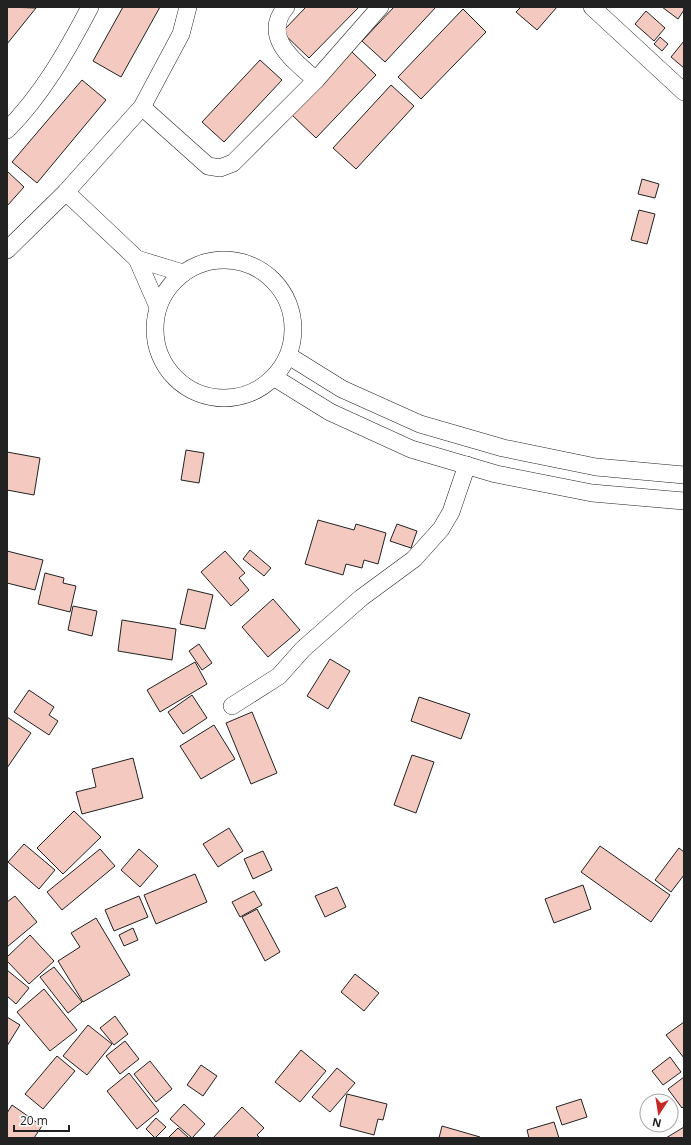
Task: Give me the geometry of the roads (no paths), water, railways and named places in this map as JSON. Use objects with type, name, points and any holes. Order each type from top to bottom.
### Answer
[{"type":"street","points":[[7,130],[25,111],[69,46],[90,7]]},
{"type":"street","points":[[7,250],[66,192],[142,107],[181,34],[188,7]]},
{"type":"street","points":[[286,7],[279,16],[277,36],[290,57],[316,80]]},
{"type":"street","points":[[142,107],[208,166],[220,168],[233,163],[316,80],[380,7]]},
{"type":"street","points":[[592,7],[684,92]]},
{"type":"street","points":[[66,192],[137,259],[158,307]]},
{"type":"street","points":[[137,259],[183,273]]},
{"type":"street","points":[[226,260],[248,264],[268,275],[283,291],[292,312],[294,334],[289,356],[283,368],[275,378],[256,392],[233,399],[210,398],[188,389],[170,373],[158,353],[154,330],[158,307],[168,288],[183,273],[203,263],[226,260]]},
{"type":"street","points":[[289,356],[342,389],[420,424],[503,448],[588,466],[684,475]]},
{"type":"street","points":[[275,378],[330,412],[411,449],[496,474],[592,493],[684,501]]},
{"type":"street","points":[[232,706],[279,676],[303,649],[361,598],[414,559],[441,529],[451,512],[468,465]]}]
